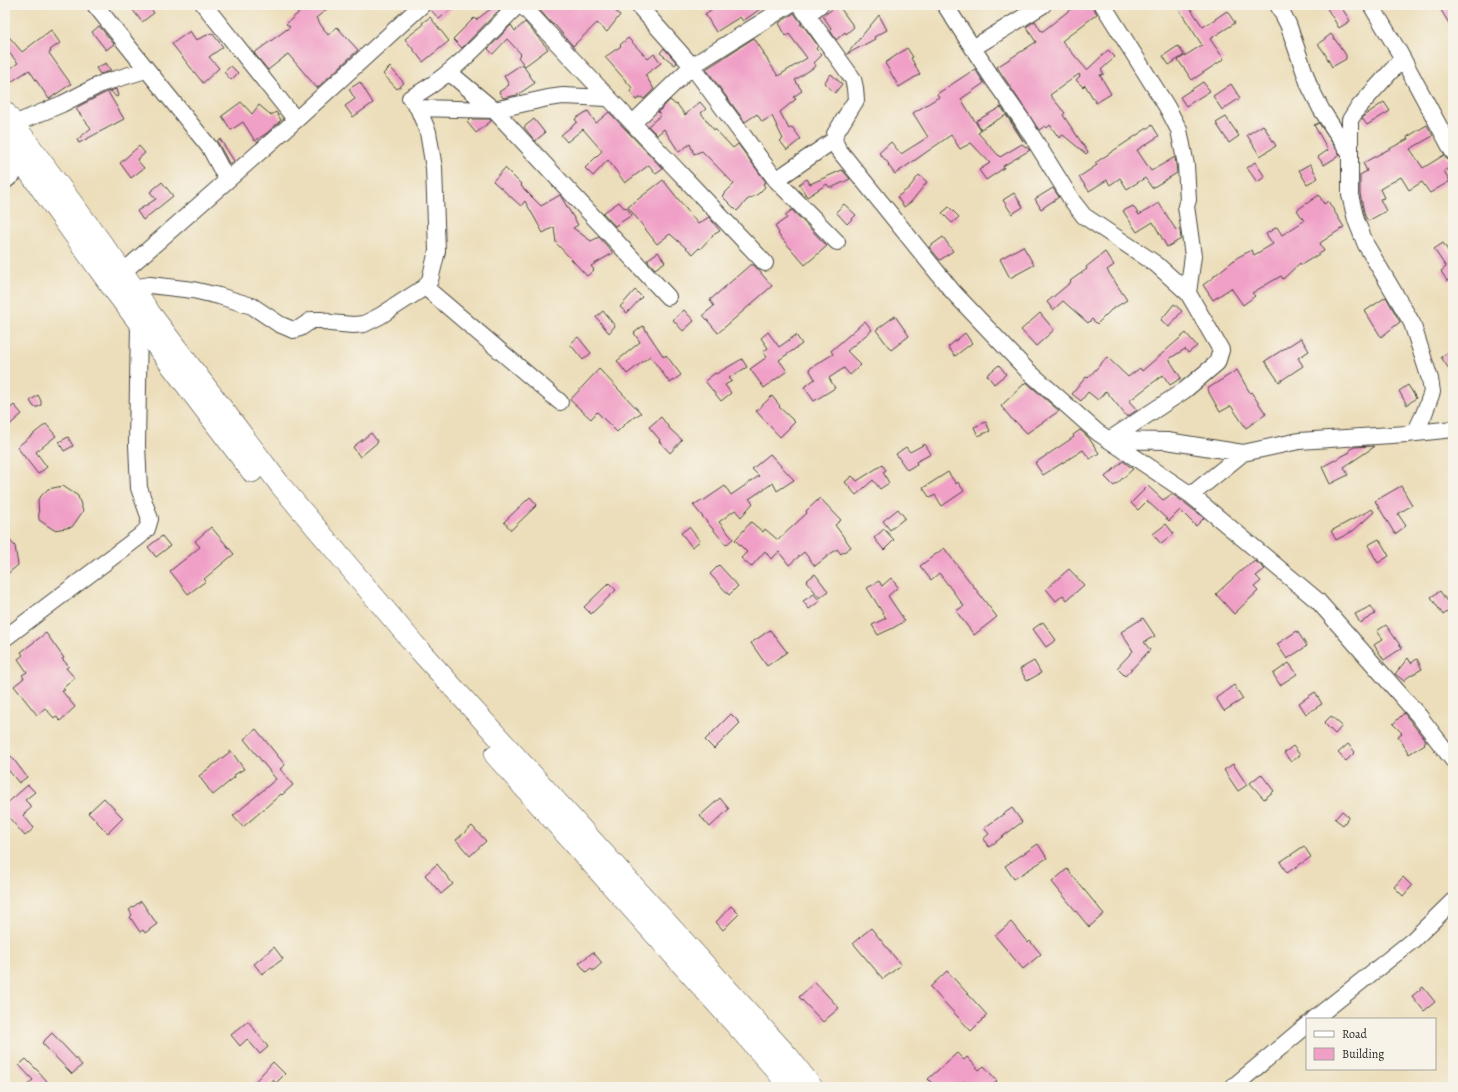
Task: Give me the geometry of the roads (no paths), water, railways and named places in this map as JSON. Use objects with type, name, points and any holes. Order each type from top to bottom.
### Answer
[{"type":"main road","points":[[8,126],[24,165],[121,281],[150,313],[281,486],[415,645],[788,1056],[812,1087]]},
{"type":"main road","points":[[8,126],[121,281],[139,324],[270,496],[407,657],[770,1063],[789,1087]]},
{"type":"street","points":[[95,5],[210,148],[228,180]]},
{"type":"street","points":[[204,5],[296,120]]},
{"type":"street","points":[[121,281],[228,180],[422,5]]},
{"type":"street","points":[[121,281],[193,290],[219,296],[252,306],[279,324],[293,330],[300,328],[312,320],[322,320],[330,323],[364,324],[380,316],[425,287],[430,280],[436,251],[434,168],[428,132],[418,108],[410,98],[422,92],[450,73],[518,5]]},
{"type":"street","points":[[522,5],[607,98],[633,123],[765,263]]},
{"type":"street","points":[[638,5],[692,66],[776,180],[837,242]]},
{"type":"street","points":[[633,123],[692,66],[789,5]]},
{"type":"street","points":[[820,5],[803,10],[853,79],[856,88],[856,100],[835,134],[834,140],[838,149],[953,292],[1027,370],[1097,432],[1191,495],[1318,601],[1419,716],[1453,760]]},
{"type":"street","points":[[945,5],[1022,120],[1073,202],[1084,216],[1156,264],[1188,293],[1221,350],[1217,363],[1185,390],[1109,440]]},
{"type":"street","points":[[973,48],[1043,5]]},
{"type":"street","points":[[1103,5],[1167,107],[1179,130],[1186,165],[1188,200],[1186,206],[1193,256],[1188,293]]},
{"type":"street","points":[[1278,5],[1288,24],[1309,85],[1321,109],[1349,152]]},
{"type":"street","points":[[1371,5],[1453,152]]},
{"type":"street","points":[[1402,59],[1356,109],[1350,120],[1350,195],[1356,220],[1366,245],[1412,323],[1430,379],[1432,392],[1415,433]]},
{"type":"street","points":[[8,126],[62,104],[103,83],[146,70]]},
{"type":"street","points":[[450,73],[494,110],[668,298]]},
{"type":"street","points":[[418,108],[494,110],[556,97],[607,98]]},
{"type":"street","points":[[776,180],[834,140]]},
{"type":"street","points":[[5,181],[24,165]]},
{"type":"street","points":[[425,287],[560,402]]},
{"type":"street","points":[[5,638],[140,536],[147,529],[150,519],[139,488],[139,324]]},
{"type":"street","points":[[1109,440],[1167,441],[1243,453],[1299,440],[1415,433],[1453,429]]},
{"type":"street","points":[[1191,495],[1243,453]]},
{"type":"street","points":[[1315,1018],[1413,940],[1453,901]]},
{"type":"street","points":[[1233,1087],[1306,1026]]}]
